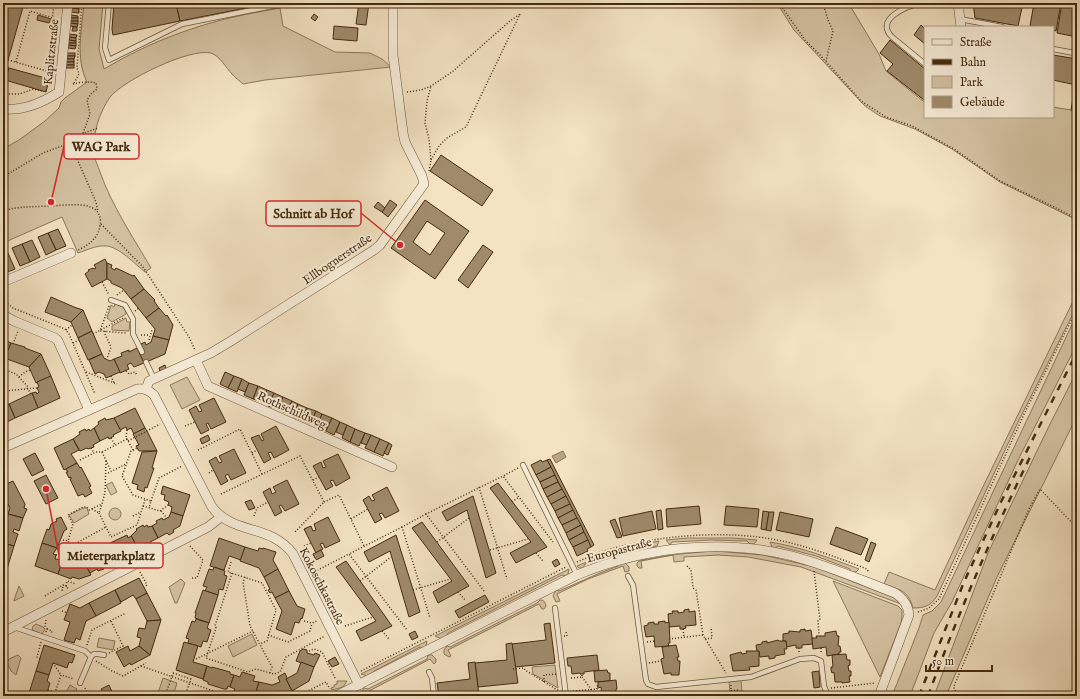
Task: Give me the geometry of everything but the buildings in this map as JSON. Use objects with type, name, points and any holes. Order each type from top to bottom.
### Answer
[{"type":"street","name":"Kaplitzstraße","points":[[3,109],[15,110],[26,108],[45,101],[59,92],[68,3]]},
{"type":"street","name":"Ellbognerstraße","points":[[146,389],[149,382],[198,359],[231,341],[374,250],[380,245],[424,184],[422,176],[405,142],[397,93],[393,55],[393,3]]},
{"type":"street","points":[[958,3],[961,23]]},
{"type":"street","points":[[3,282],[71,253]]},
{"type":"street","points":[[3,315],[52,336],[58,341],[89,410]]},
{"type":"street","name":"Rothschildweg","points":[[198,359],[208,386],[392,467]]},
{"type":"street","points":[[3,448],[137,389],[146,389]]},
{"type":"street","name":"Kokoschkastraße","points":[[146,389],[154,395],[212,507],[221,517],[229,522],[267,534],[283,542],[293,554],[359,685]]},
{"type":"street","points":[[3,632],[208,527],[221,517]]},
{"type":"street","name":"Europastraße","points":[[334,694],[349,693],[359,685],[576,575],[599,566],[644,554],[669,550],[728,547],[763,550],[793,556],[895,593],[905,601],[908,608],[908,619]]},
{"type":"street","points":[[879,696],[908,619]]},
{"type":"lane","points":[[109,3],[105,48],[109,60],[182,24],[287,3]]},
{"type":"lane","points":[[921,3],[892,15],[887,25],[887,29],[888,33],[892,37],[924,63]]},
{"type":"lane","points":[[961,23],[992,26]]},
{"type":"lane","points":[[1054,49],[1074,53]]},
{"type":"lane","points":[[111,300],[118,301],[125,305],[133,319],[134,334],[142,352]]},
{"type":"lane","points":[[146,362],[154,379]]},
{"type":"lane","points":[[523,465],[576,575]]},
{"type":"lane","points":[[628,576],[633,586],[646,680],[648,684],[656,687],[751,677],[800,659],[814,658],[821,661],[825,688],[828,696]]},
{"type":"lane","points":[[555,608],[565,694]]},
{"type":"lane","points":[[13,627],[85,651],[91,657]]},
{"type":"lane","points":[[80,683],[91,657],[94,654],[104,655]]},
{"type":"lane","points":[[429,672],[432,678],[434,696]]},
{"type":"path","points":[[47,71],[54,3]]},
{"type":"path","points":[[75,155],[90,114],[87,100],[97,89],[96,83],[93,82],[74,84],[79,74],[77,68],[82,3]]},
{"type":"path","points":[[779,3],[805,40],[868,107],[886,117],[912,126],[954,149],[1000,181],[1077,220]]},
{"type":"path","points":[[823,3],[833,31],[826,61]]},
{"type":"path","points":[[16,62],[30,11],[53,18]]},
{"type":"path","points":[[397,93],[421,90],[431,86],[452,72],[520,14],[466,127],[447,138],[439,146],[430,160],[429,139],[425,123],[427,101],[431,86]]},
{"type":"path","points":[[8,60],[54,73]]},
{"type":"path","points":[[52,89],[53,84]]},
{"type":"path","points":[[3,94],[20,94],[33,89],[46,92]]},
{"type":"path","points":[[3,177],[43,153],[70,143],[84,133],[98,128]]},
{"type":"path","points":[[70,143],[96,202],[101,224],[99,232],[90,244],[71,253]]},
{"type":"path","points":[[79,145],[96,145]]},
{"type":"path","points":[[3,211],[32,206],[79,204],[90,207],[98,212]]},
{"type":"path","points":[[101,224],[143,267],[189,337],[198,359]]},
{"type":"path","points":[[102,282],[111,300]]},
{"type":"path","points":[[100,331],[111,300],[124,290]]},
{"type":"path","points":[[93,334],[139,308]]},
{"type":"path","points":[[908,619],[929,608],[939,599],[1026,410],[1077,309]]},
{"type":"path","points":[[13,344],[21,324]]},
{"type":"path","points":[[66,330],[72,325]]},
{"type":"path","points":[[149,340],[152,330]]},
{"type":"path","points":[[100,331],[149,336]]},
{"type":"path","points":[[105,331],[111,347],[106,359]]},
{"type":"path","points":[[73,343],[79,340]]},
{"type":"path","points":[[7,359],[3,369],[16,374],[31,394]]},
{"type":"path","points":[[19,377],[30,370]]},
{"type":"path","points":[[126,371],[129,374],[135,372],[137,375]]},
{"type":"path","points":[[85,372],[118,384]]},
{"type":"path","points":[[111,376],[114,382]]},
{"type":"path","points":[[3,391],[37,388]]},
{"type":"path","points":[[186,426],[195,422]]},
{"type":"path","points":[[80,460],[96,452],[102,452],[162,423]]},
{"type":"path","points":[[198,450],[240,429],[262,474]]},
{"type":"path","points":[[127,430],[126,437],[133,450]]},
{"type":"path","points":[[111,438],[115,446]]},
{"type":"path","points":[[91,448],[94,453]]},
{"type":"path","points":[[137,448],[131,451],[122,476],[133,495],[151,501]]},
{"type":"path","points":[[252,453],[257,450]]},
{"type":"path","points":[[102,452],[111,471]]},
{"type":"path","points":[[220,494],[300,456],[324,502]]},
{"type":"path","points":[[99,513],[105,492],[106,461]]},
{"type":"path","points":[[108,473],[127,463]]},
{"type":"path","points":[[149,508],[159,478],[183,465]]},
{"type":"path","points":[[304,576],[523,465]]},
{"type":"path","points":[[209,473],[213,470]]},
{"type":"path","points":[[503,476],[556,546]]},
{"type":"path","points":[[313,480],[319,477]]},
{"type":"path","points":[[479,488],[507,579]]},
{"type":"path","points":[[959,696],[954,689],[954,686],[1029,509],[1040,489],[1077,528]]},
{"type":"path","points":[[294,533],[324,502],[339,495],[364,546]]},
{"type":"path","points":[[460,497],[462,502]]},
{"type":"path","points":[[512,502],[519,497]]},
{"type":"path","points":[[72,548],[68,541],[73,524],[68,515],[83,507],[87,507],[89,510],[92,509],[99,513],[112,537],[137,525],[145,499]]},
{"type":"path","points":[[254,516],[257,508],[268,502]]},
{"type":"path","points":[[92,509],[102,504]]},
{"type":"path","points":[[3,512],[3,507],[8,505]]},
{"type":"path","points":[[160,511],[168,505]]},
{"type":"path","points":[[143,506],[160,511],[166,517]]},
{"type":"path","points":[[351,519],[368,509]]},
{"type":"path","points":[[133,516],[141,512]]},
{"type":"path","points":[[426,514],[484,591]]},
{"type":"path","points":[[437,542],[469,518]]},
{"type":"path","points":[[56,555],[72,548],[74,546],[73,544],[106,527]]},
{"type":"path","points":[[402,527],[430,618]]},
{"type":"path","points":[[384,536],[386,540]]},
{"type":"path","points":[[184,539],[203,560],[197,578],[191,578]]},
{"type":"path","points":[[490,550],[528,539]]},
{"type":"path","points":[[64,540],[68,541]]},
{"type":"path","points":[[304,546],[311,543]]},
{"type":"path","points":[[74,546],[82,561]]},
{"type":"path","points":[[359,672],[571,564],[614,548]]},
{"type":"path","points":[[536,553],[543,561]]},
{"type":"path","points":[[349,554],[407,630]]},
{"type":"path","points":[[360,581],[391,557]]},
{"type":"path","points":[[231,562],[228,572],[262,583],[276,610],[267,641],[260,644]]},
{"type":"path","points":[[816,564],[813,573],[820,620],[818,621],[819,636]]},
{"type":"path","points":[[687,566],[691,570],[693,588],[696,590],[703,635],[730,679],[732,690],[738,690],[738,696],[741,696]]},
{"type":"path","points":[[232,573],[206,658],[248,672],[256,669],[274,674],[280,672],[286,657],[328,635]]},
{"type":"path","points":[[245,578],[243,582],[250,626],[272,667],[270,673]]},
{"type":"path","points":[[413,590],[450,578]]},
{"type":"path","points":[[144,579],[147,585],[144,587]]},
{"type":"path","points":[[45,596],[64,587],[67,581],[81,586],[84,590]]},
{"type":"path","points":[[458,592],[466,600]]},
{"type":"path","points":[[44,637],[47,629],[44,626],[50,607]]},
{"type":"path","points":[[62,612],[67,613]]},
{"type":"path","points":[[85,651],[92,630],[126,613]]},
{"type":"path","points":[[344,626],[374,617]]},
{"type":"path","points":[[268,635],[288,642],[310,631],[312,624],[320,619]]},
{"type":"path","points":[[104,655],[123,646],[111,621]]},
{"type":"path","points":[[304,621],[312,624]]},
{"type":"path","points":[[705,638],[712,638],[711,627]]},
{"type":"path","points":[[683,629],[684,637]]},
{"type":"path","points":[[196,659],[253,631]]},
{"type":"path","points":[[382,631],[389,639]]},
{"type":"path","points":[[670,638],[703,635]]},
{"type":"path","points":[[307,646],[310,651],[314,649],[322,652],[335,678]]},
{"type":"path","points":[[40,648],[37,657],[40,659]]},
{"type":"path","points":[[820,648],[821,653]]},
{"type":"path","points":[[91,657],[121,676],[146,663]]},
{"type":"path","points":[[644,664],[661,661]]},
{"type":"path","points":[[53,663],[61,675],[75,679],[80,683],[89,696]]},
{"type":"path","points":[[141,666],[228,696]]},
{"type":"path","points":[[513,670],[524,668],[565,694],[597,688],[598,686]]},
{"type":"path","points":[[165,696],[173,673],[191,679],[185,696]]},
{"type":"path","points":[[544,682],[544,675],[563,673]]},
{"type":"path","points":[[582,674],[582,677],[591,689],[592,696]]},
{"type":"path","points":[[54,696],[61,675]]},
{"type":"path","points":[[563,679],[582,677]]},
{"type":"path","points":[[298,696],[326,682],[334,694]]},
{"type":"path","points":[[825,688],[879,682]]},
{"type":"path","points":[[48,690],[56,692]]},
{"type":"green space","points":[[84,3],[103,3],[99,49],[104,69],[144,48],[185,31],[230,18],[280,8],[283,26],[335,52],[370,53],[382,59],[391,67],[265,80],[243,84],[233,75],[220,59],[211,53],[201,53],[188,55],[173,60],[142,74],[117,90],[106,103],[95,132],[94,155],[110,197],[151,268],[145,272],[121,252],[111,247],[99,246],[78,253],[62,217],[3,243],[3,149],[19,140],[45,121],[59,108],[61,102],[65,98],[87,82],[83,73],[80,53]]},
{"type":"green space","points":[[777,3],[850,3],[852,9],[879,54],[886,71],[924,100],[924,118],[1054,118],[1054,107],[1077,111],[1077,220],[1000,182],[952,149],[915,129],[880,116],[865,106],[794,30]]},
{"type":"green space","points":[[1077,293],[1077,306],[1019,420],[937,596],[927,606],[913,608],[906,594],[899,589],[884,584],[889,572],[935,590],[978,497]]},
{"type":"green space","points":[[115,304],[123,307],[126,314],[112,322],[107,318],[111,305],[114,307]]},
{"type":"green space","points":[[1077,314],[1077,344],[1019,458],[952,602],[934,633],[910,696],[892,696],[923,615],[932,611],[941,602]]},
{"type":"green space","points":[[126,318],[127,322],[130,322],[129,331],[112,330],[112,326]]},
{"type":"green space","points":[[1077,371],[1077,416],[997,577],[946,696],[934,696],[988,553]]},
{"type":"green space","points":[[187,377],[200,400],[182,409],[170,385]]},
{"type":"green space","points":[[112,482],[117,492],[111,495],[106,485]]},
{"type":"green space","points":[[83,508],[87,508],[89,514],[74,523],[69,515]]},
{"type":"green space","points":[[113,508],[117,508],[121,514],[117,520],[113,520],[109,516],[109,512]]},
{"type":"green space","points":[[688,538],[733,538],[757,540],[754,544],[750,544],[747,541],[712,540],[672,542],[670,545],[666,540]]},
{"type":"green space","points":[[659,541],[657,546],[632,551],[628,547]]},
{"type":"green space","points":[[770,542],[804,550],[859,569],[856,572],[851,572],[850,569],[816,556],[778,546],[775,548],[772,547]]},
{"type":"green space","points":[[612,551],[615,553],[585,564],[583,568],[579,568],[577,566]]},
{"type":"green space","points":[[715,551],[763,555],[815,567],[895,598],[901,604],[801,567],[748,557],[718,555],[684,557],[684,561],[674,562],[673,555]]},
{"type":"green space","points":[[673,555],[641,561],[642,568],[637,566],[639,561]]},
{"type":"green space","points":[[621,563],[625,563],[629,567],[629,571],[625,572],[623,566],[588,579],[557,594],[560,601],[556,602],[553,596],[556,590],[559,591],[618,566]]},
{"type":"green space","points":[[569,569],[566,576],[562,575],[448,633],[442,639],[435,636]]},
{"type":"green space","points":[[181,579],[185,583],[177,603],[175,603],[169,587]]},
{"type":"green space","points":[[833,581],[898,606],[902,610],[901,623],[880,677]]},
{"type":"green space","points":[[19,586],[24,596],[14,601],[14,600]]},
{"type":"green space","points":[[540,600],[545,603],[546,606],[544,609],[542,609],[539,604],[448,650],[451,656],[449,657],[444,654],[444,650],[447,646],[450,647],[537,603]]},
{"type":"green space","points":[[36,624],[45,629],[42,634],[32,630],[33,626]]},
{"type":"green space","points":[[252,634],[257,645],[233,657],[228,646]]},
{"type":"green space","points":[[99,638],[115,641],[113,650],[97,647]]},
{"type":"green space","points":[[427,641],[424,649],[420,647],[374,671],[372,675],[368,676],[361,674]]},
{"type":"green space","points":[[18,655],[21,658],[16,675],[11,671],[7,663],[9,659]]},
{"type":"green space","points":[[428,655],[432,655],[436,659],[434,664],[430,659],[369,691],[372,696],[360,696],[364,688],[368,689],[427,659]]},
{"type":"green space","points":[[555,665],[558,688],[533,674],[532,667]]},
{"type":"green space","points":[[163,678],[177,683],[173,696],[157,696]]},
{"type":"green space","points":[[741,680],[742,691],[730,692],[729,682]]},
{"type":"green space","points":[[337,681],[347,681],[343,687],[332,690],[331,688],[337,684]]},
{"type":"green space","points":[[70,685],[77,689],[73,696],[64,696]]},
{"type":"shaded area","points":[[563,451],[566,457],[556,463],[552,456]]},
{"type":"railway","points":[[919,696],[964,582],[1001,502],[1077,352]]},
{"type":"railway","points":[[928,696],[976,574],[1031,455]]},
{"type":"place","name":"WAG Park","points":[[51,202]]},
{"type":"place","name":"Schnitt ab Hof","points":[[400,245]]},
{"type":"place","name":"Mieterparkplatz","points":[[46,489]]}]
